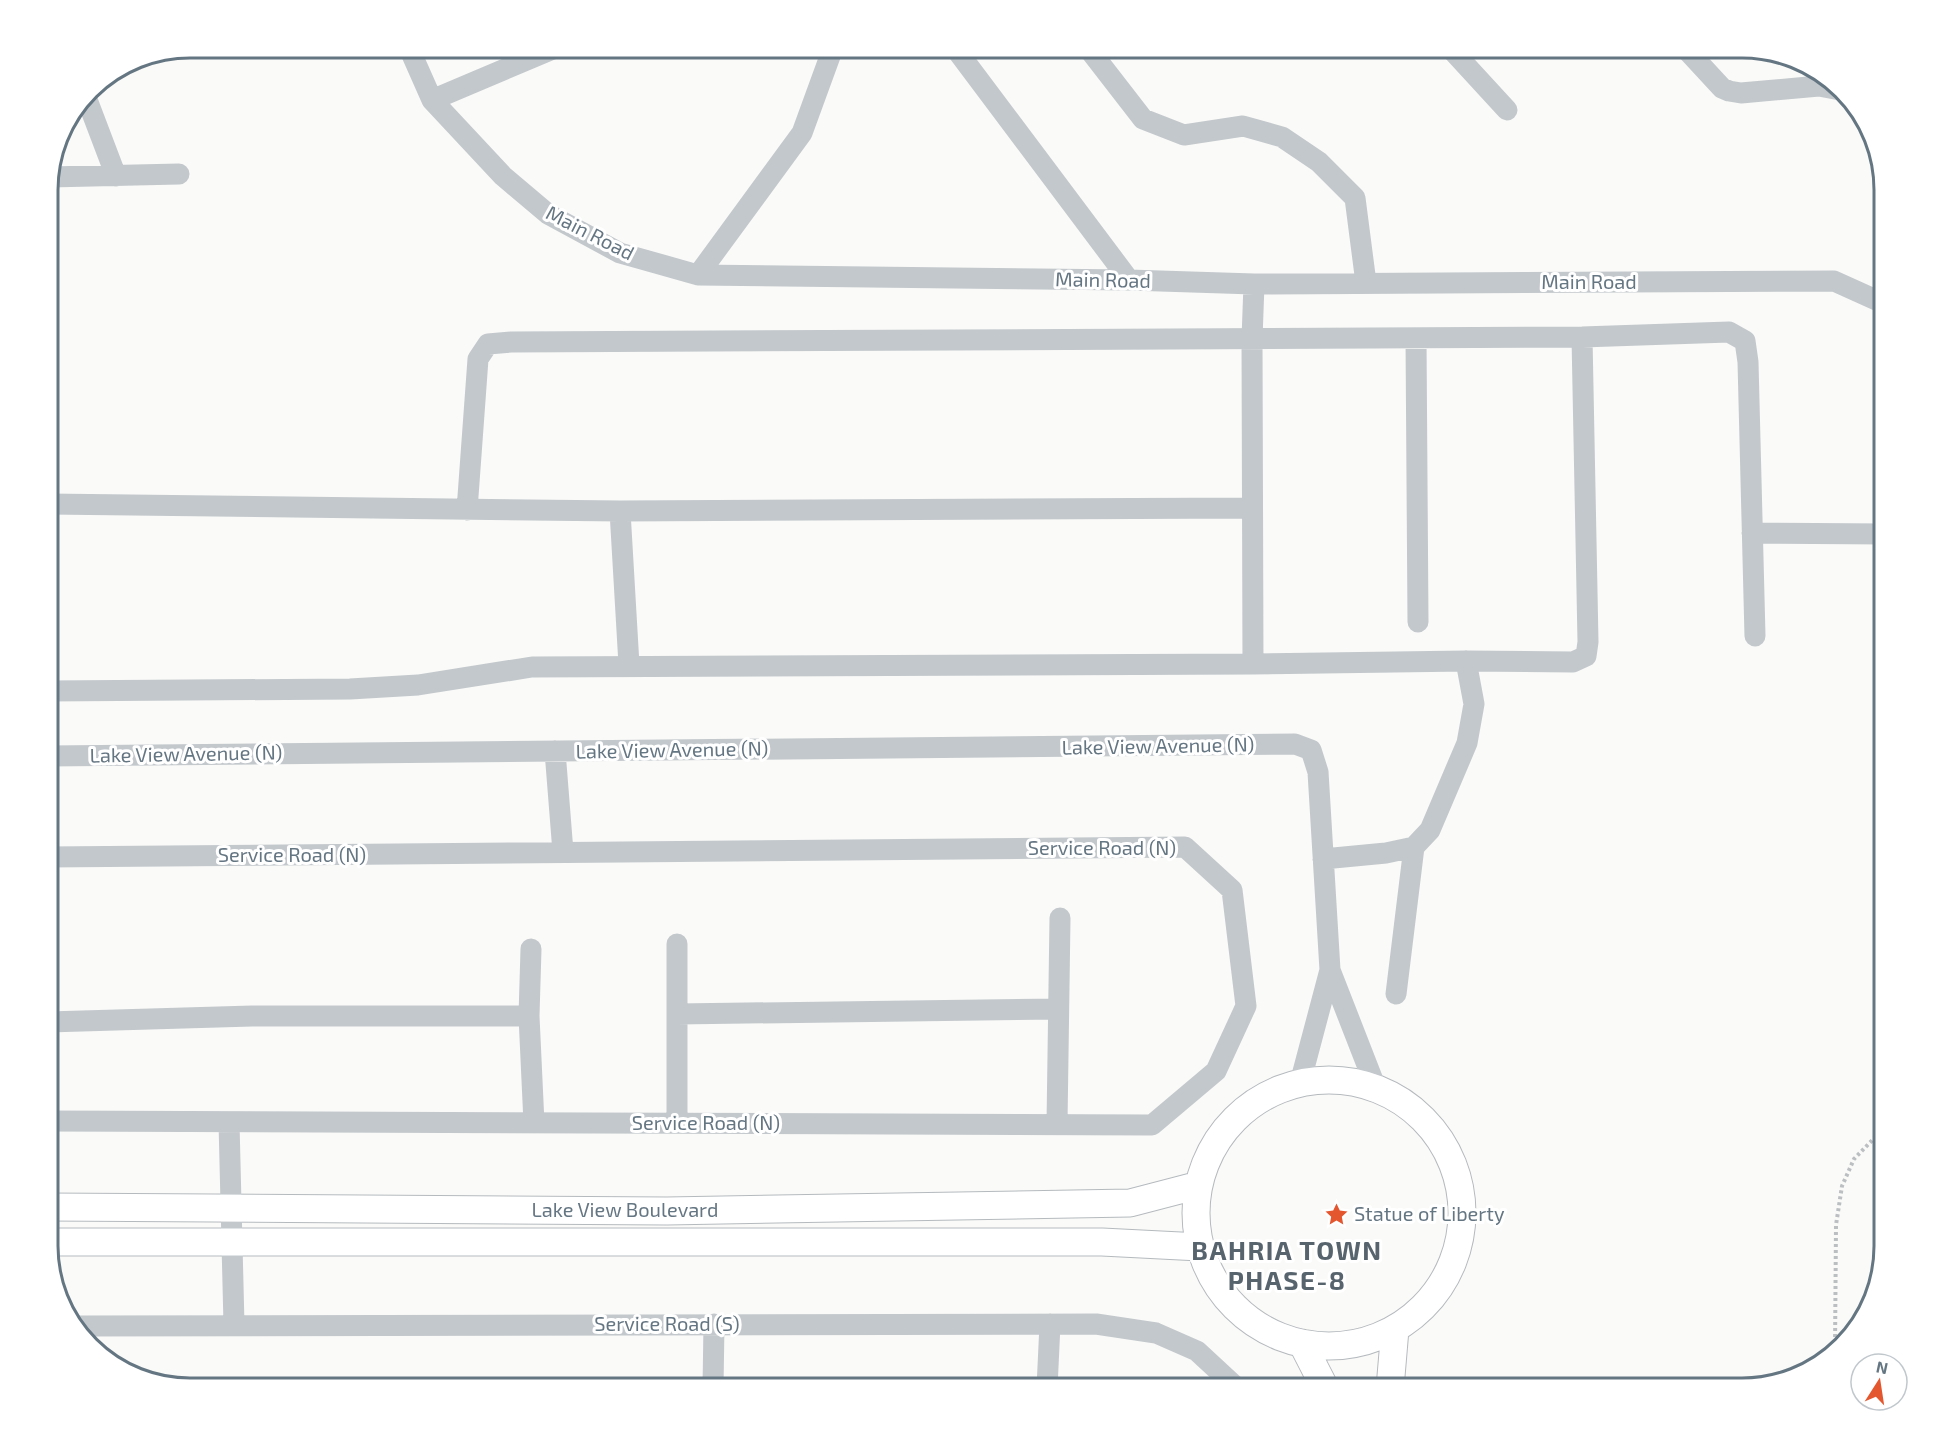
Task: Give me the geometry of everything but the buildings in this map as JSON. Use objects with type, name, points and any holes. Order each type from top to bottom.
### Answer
[{"type":"main road","points":[[1325,1080],[1351,1082],[1376,1088],[1403,1102],[1426,1122],[1444,1146],[1457,1174],[1463,1203],[1462,1233],[1454,1263],[1439,1289],[1419,1312],[1395,1329],[1373,1339],[1350,1345],[1326,1346],[1302,1343],[1279,1336],[1257,1324],[1238,1310],[1221,1291],[1200,1247],[1196,1206],[1199,1185],[1218,1139],[1234,1120],[1254,1103],[1276,1091],[1299,1083],[1325,1080]]},
{"type":"main road","name":"Lake View Boulevard","points":[[59,1207],[667,1210],[1130,1203],[1199,1185]]},
{"type":"main road","name":"Lake View Boulevard","points":[[59,1242],[1102,1242],[1200,1247]]},
{"type":"main road","points":[[1391,1378],[1395,1329]]},
{"type":"main road","points":[[1302,1343],[1320,1378]]},
{"type":"street","points":[[963,58],[1129,280]]},
{"type":"street","points":[[1096,58],[1143,119],[1184,135],[1243,126],[1282,137],[1319,162],[1355,198],[1366,284]]},
{"type":"street","points":[[1459,58],[1507,110]]},
{"type":"street","points":[[1694,58],[1722,88],[1728,91],[1741,93],[1825,87]]},
{"type":"street","name":"Main Road","points":[[414,59],[432,100],[503,176],[548,214],[620,253],[698,275],[1129,280],[1254,284],[1834,281],[1874,299]]},
{"type":"street","points":[[432,100],[530,59]]},
{"type":"street","points":[[698,275],[802,133],[829,59]]},
{"type":"street","points":[[89,106],[116,176]]},
{"type":"street","points":[[60,177],[179,174]]},
{"type":"street","points":[[1253,664],[1252,339],[1254,284]]},
{"type":"street","points":[[467,510],[478,359],[488,344],[511,342],[1582,337],[1729,332],[1745,341],[1748,362],[1755,636]]},
{"type":"street","points":[[59,691],[350,689],[418,685],[532,667],[628,665],[1253,664],[1466,660],[1573,662],[1586,656],[1588,642],[1582,337]]},
{"type":"street","points":[[1416,338],[1418,622]]},
{"type":"street","points":[[59,504],[620,512],[1252,508]]},
{"type":"street","points":[[620,512],[628,665]]},
{"type":"street","points":[[1752,533],[1874,534]]},
{"type":"street","points":[[1376,1088],[1330,970],[1323,859],[1386,853],[1414,847],[1430,830],[1467,743],[1474,704],[1466,660]]},
{"type":"street","name":"Lake View Avenue (N)","points":[[59,756],[1295,744],[1311,750],[1318,772],[1323,859]]},
{"type":"street","points":[[555,751],[562,852]]},
{"type":"street","points":[[1396,994],[1414,847]]},
{"type":"street","name":"Service Road (N)","points":[[59,857],[1185,848],[1232,890],[1246,1006],[1216,1071],[1152,1125],[59,1121]]},
{"type":"street","points":[[1057,1124],[1060,918]]},
{"type":"street","points":[[677,944],[677,1123]]},
{"type":"street","points":[[531,949],[529,1016],[534,1123]]},
{"type":"street","points":[[1299,1083],[1330,970]]},
{"type":"street","points":[[677,1014],[1058,1009]]},
{"type":"street","points":[[59,1022],[252,1016],[529,1016]]},
{"type":"street","points":[[229,1122],[234,1325]]},
{"type":"street","points":[[713,1378],[714,1324]]},
{"type":"street","points":[[1047,1378],[1050,1324]]},
{"type":"street","name":"Service Road (S)","points":[[86,1326],[1096,1324],[1156,1333],[1197,1351],[1226,1378]]},
{"type":"path","points":[[1835,1340],[1836,1225],[1842,1186],[1854,1159],[1874,1138]]},
{"type":"place","name":"Statue of Liberty","points":[[1336,1214]]},
{"type":"district","name":"BAHRIA TOWN PHASE-8","points":[[1287,1266]]}]
